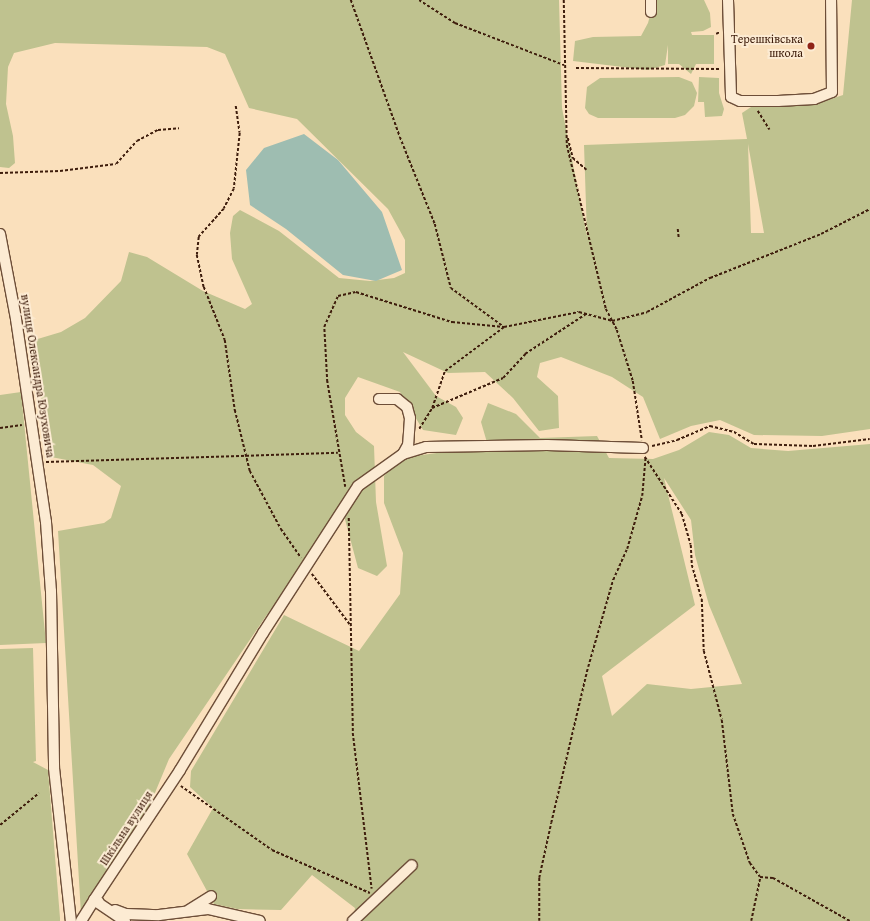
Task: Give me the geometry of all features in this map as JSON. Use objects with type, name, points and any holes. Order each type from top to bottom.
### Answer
[{"type":"street","points":[[651,0],[651,12]]},
{"type":"street","points":[[728,0],[731,97],[751,101],[814,99],[832,92],[831,0]]},
{"type":"street","name":"вулиця Олександра Юзуховича","points":[[0,235],[4,275],[39,462],[46,522],[51,591],[54,768],[71,921]]},
{"type":"street","points":[[379,400],[397,399],[407,407],[410,418],[408,445],[403,454]]},
{"type":"street","points":[[403,454],[426,447],[547,445],[644,448]]},
{"type":"street","name":"Шкільна вулиця","points":[[81,921],[180,770],[358,486],[403,454]]},
{"type":"street","points":[[353,921],[412,865]]},
{"type":"street","points":[[137,921],[181,915],[211,896]]},
{"type":"street","points":[[94,900],[126,914],[159,915],[208,909],[260,921]]},
{"type":"street","points":[[94,900],[125,921]]},
{"type":"path","points":[[351,0],[400,137],[435,224],[451,288],[504,327]]},
{"type":"path","points":[[419,0],[455,23],[564,65]]},
{"type":"path","points":[[564,0],[564,65],[567,136],[606,309],[612,320],[633,381],[644,448],[677,440],[710,426],[734,432],[754,444],[813,446],[870,439]]},
{"type":"path","points":[[576,68],[720,70]]},
{"type":"path","points":[[751,101],[770,130]]},
{"type":"path","points":[[236,106],[240,133],[234,189],[224,209],[199,237],[197,255],[204,287],[225,340],[235,410],[250,471],[281,529],[351,626]]},
{"type":"path","points":[[0,173],[60,171],[116,164],[137,141],[158,130],[179,128]]},
{"type":"path","points":[[567,136],[571,144],[573,158],[587,170]]},
{"type":"path","points":[[349,501],[338,453],[327,382],[324,327],[338,296],[356,292],[452,322],[504,327],[579,312],[612,320],[647,312],[710,278],[821,234],[870,209]]},
{"type":"path","points":[[678,229],[679,239]]},
{"type":"path","points":[[432,408],[503,378],[525,354],[586,314]]},
{"type":"path","points":[[408,445],[432,408],[445,371],[504,327]]},
{"type":"path","points":[[0,428],[32,424]]},
{"type":"path","points":[[39,462],[338,453]]},
{"type":"path","points":[[539,921],[539,878],[550,823],[588,667],[614,580],[627,549],[642,496],[645,456],[682,514],[691,545],[692,565],[702,599],[704,651],[722,720],[733,814],[750,863],[760,877],[751,921]]},
{"type":"path","points":[[173,780],[272,850],[373,895],[353,733],[349,517]]},
{"type":"path","points":[[0,825],[39,793]]},
{"type":"path","points":[[760,877],[773,878],[850,921]]},
{"type":"green space","points":[[0,0],[559,0],[562,108],[587,236],[584,145],[747,139],[742,113],[754,105],[822,102],[843,95],[852,0],[870,0],[870,429],[822,436],[754,435],[720,420],[691,426],[660,439],[643,397],[612,377],[561,357],[540,363],[537,377],[558,396],[559,428],[539,431],[513,398],[485,372],[448,373],[403,352],[436,396],[456,407],[463,418],[456,435],[423,430],[400,392],[358,377],[345,398],[345,415],[356,432],[374,446],[376,502],[387,566],[377,576],[358,568],[343,512],[266,616],[169,759],[142,824],[81,914],[58,531],[104,523],[111,518],[121,486],[93,465],[51,457],[31,341],[61,332],[85,318],[121,281],[129,252],[147,257],[203,291],[245,309],[252,304],[232,259],[230,233],[233,216],[240,210],[279,231],[339,278],[370,281],[394,278],[405,273],[405,240],[388,209],[297,119],[249,108],[225,54],[207,47],[55,43],[14,53],[8,67],[6,104],[13,136],[15,163],[9,168],[0,167]],"holes":[[[748,144],[764,233],[751,233]]]},
{"type":"green space","points":[[654,0],[704,0],[710,13],[711,27],[703,31],[691,32],[692,35],[714,35],[714,64],[696,64],[691,74],[679,64],[668,64],[668,45],[665,65],[648,70],[573,61],[575,41],[593,37],[641,36],[648,23]]},
{"type":"green space","points":[[679,77],[692,82],[697,93],[694,106],[685,115],[675,118],[598,118],[589,114],[585,108],[587,87],[600,78]]},
{"type":"green space","points":[[699,77],[719,78],[719,93],[724,109],[722,116],[705,117],[704,102],[698,102]]},
{"type":"green space","points":[[21,392],[46,643],[0,645],[0,395]]},
{"type":"green space","points":[[488,403],[516,414],[540,438],[597,436],[609,458],[653,459],[679,450],[709,432],[729,435],[751,448],[788,451],[870,444],[870,921],[353,921],[355,908],[312,875],[281,910],[237,909],[214,904],[187,854],[213,808],[190,787],[191,771],[284,615],[359,651],[400,594],[403,553],[384,503],[384,476],[400,458],[488,446],[481,422]],"holes":[[[664,478],[691,520],[695,555],[709,605],[742,684],[691,689],[647,684],[612,716],[602,676],[695,605]]]},
{"type":"green space","points":[[33,648],[36,761],[33,762],[48,770],[60,921],[0,921],[0,649]]},
{"type":"shaded area","points":[[304,134],[338,160],[382,212],[402,270],[376,281],[343,275],[286,229],[250,205],[246,170],[264,148]]},
{"type":"place","name":"Терешківська школа","points":[[811,46]]}]
